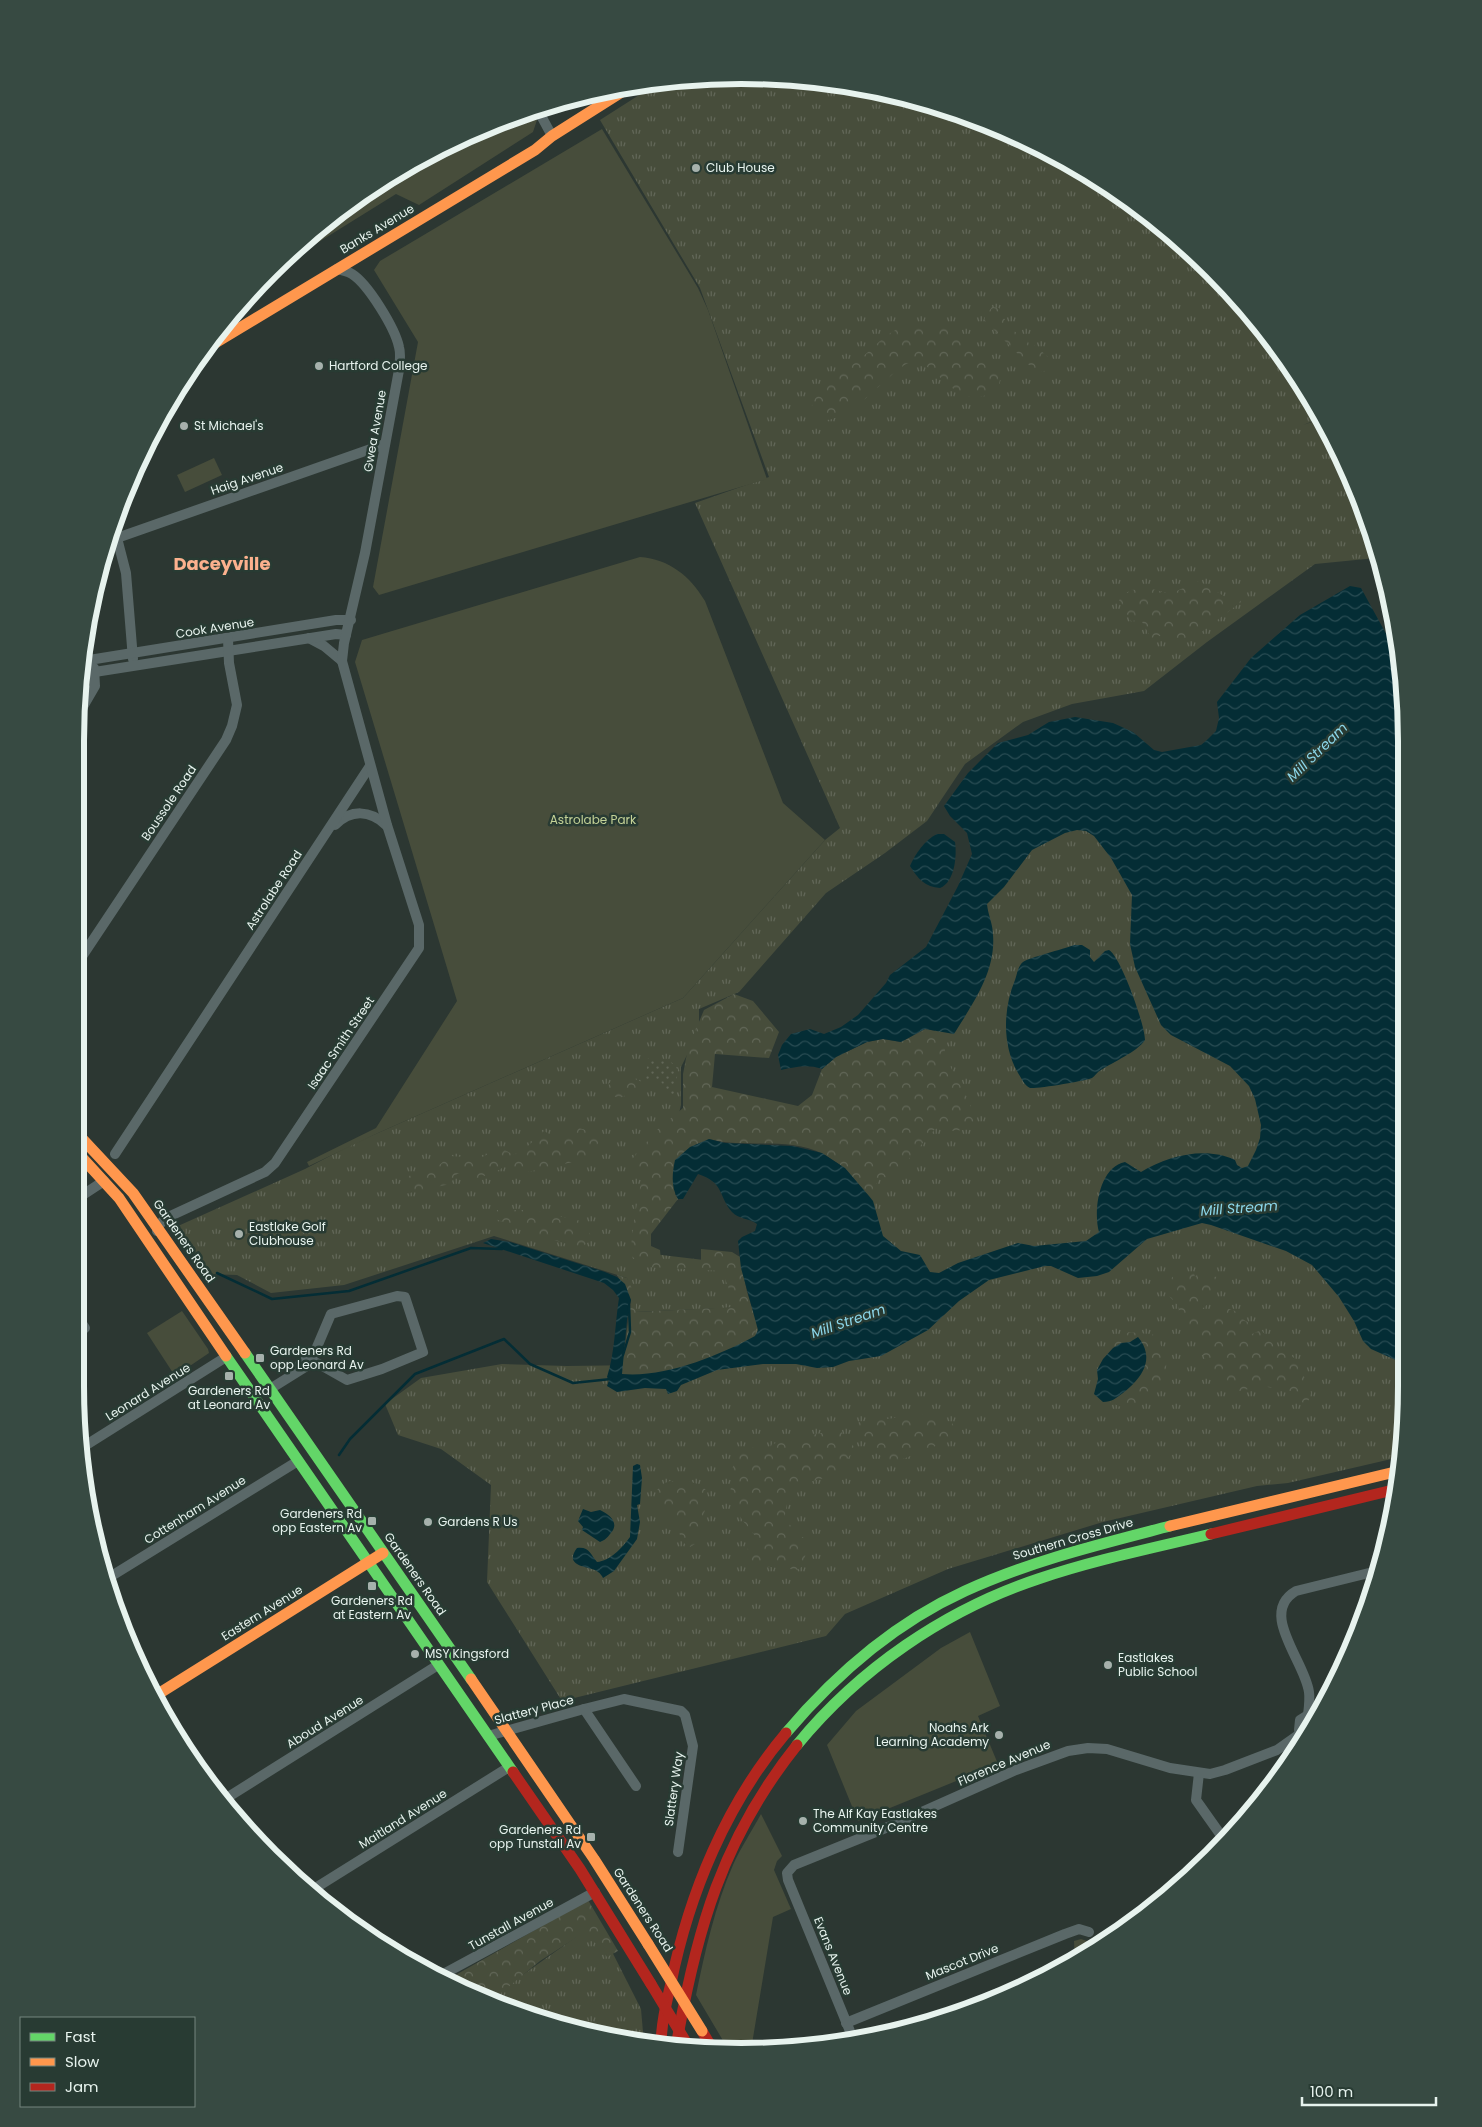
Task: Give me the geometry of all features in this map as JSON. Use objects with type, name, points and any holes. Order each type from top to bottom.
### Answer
[{"type":"main road","name":"Banks Avenue","points":[[224,336],[535,150],[552,136],[616,96]]},
{"type":"main road","name":"Banks Avenue","points":[[232,327],[534,143],[552,136]]},
{"type":"main road","name":"Gardeners Road","points":[[84,1141],[133,1193],[158,1226],[506,1730],[648,1944],[709,2042]]},
{"type":"main road","points":[[84,1160],[119,1198],[226,1357],[595,1892],[685,2041]]},
{"type":"main road","name":"Southern Cross Drive","points":[[661,2039],[661,2027],[676,1957],[687,1918],[711,1853],[732,1811],[759,1767],[790,1728],[819,1695],[877,1645],[922,1614],[961,1593],[1040,1560],[1127,1537],[1393,1473]]},
{"type":"main road","points":[[677,2040],[688,1978],[707,1911],[725,1859],[765,1787],[793,1750],[834,1704],[867,1674],[926,1631],[967,1609],[1019,1586],[1092,1563],[1390,1491]]},
{"type":"main road","name":"Eastern Avenue","points":[[160,1693],[383,1553]]},
{"type":"street","points":[[541,116],[552,136]]},
{"type":"street","name":"Gwea Avenue","points":[[337,269],[348,271],[354,275],[369,292],[395,334],[400,351],[399,370],[351,620]]},
{"type":"street","name":"Haig Avenue","points":[[117,538],[385,444]]},
{"type":"street","points":[[117,538],[126,574],[133,665]]},
{"type":"street","name":"Cook Avenue","points":[[89,660],[228,639],[336,620],[351,620]]},
{"type":"street","points":[[351,620],[346,635],[342,661],[370,766]]},
{"type":"street","name":"Cook Avenue","points":[[87,673],[308,638],[336,634],[346,635]]},
{"type":"street","points":[[308,638],[324,646],[342,661]]},
{"type":"street","name":"Boussole Road","points":[[84,953],[226,740],[232,726],[237,705],[228,663],[228,639]]},
{"type":"street","points":[[85,703],[95,686],[94,672],[88,661]]},
{"type":"street","name":"Isaac Smith Street","points":[[158,1226],[166,1218],[265,1172],[275,1163],[420,948],[419,925],[386,826],[370,766]]},
{"type":"street","name":"Astrolabe Road","points":[[115,1154],[370,766]]},
{"type":"street","points":[[325,834],[341,818],[355,813],[377,817],[386,826]]},
{"type":"street","points":[[84,1194],[104,1181]]},
{"type":"street","points":[[158,1226],[157,1240],[166,1266]]},
{"type":"street","points":[[270,1389],[310,1364],[317,1363],[347,1380],[382,1369],[423,1352],[405,1297],[397,1296],[331,1314],[314,1354],[298,1366],[296,1371]]},
{"type":"street","name":"Leonard Avenue","points":[[86,1445],[226,1357]]},
{"type":"street","name":"Cottenham Avenue","points":[[112,1576],[298,1461]]},
{"type":"street","points":[[1312,1712],[1309,1691],[1281,1620],[1281,1606],[1284,1599],[1296,1592],[1371,1573]]},
{"type":"street","name":"Aboud Avenue","points":[[229,1797],[438,1665]]},
{"type":"street","name":"Slattery Way","points":[[584,1709],[624,1699],[681,1711],[685,1715],[693,1746],[678,1852]]},
{"type":"street","name":"Slattery Place","points":[[488,1736],[584,1709],[636,1786]]},
{"type":"street","points":[[1300,1730],[1298,1727],[1300,1720],[1309,1717]]},
{"type":"street","name":"Florence Avenue","points":[[788,1880],[787,1873],[794,1865],[888,1827],[1016,1770],[1068,1751],[1088,1748],[1107,1749],[1170,1768],[1199,1773],[1219,1772],[1276,1750],[1294,1740]]},
{"type":"street","name":"Maitland Avenue","points":[[317,1887],[509,1767]]},
{"type":"street","points":[[1199,1773],[1196,1800],[1221,1835]]},
{"type":"street","name":"Evans Avenue","points":[[788,1880],[851,2034]]},
{"type":"street","name":"Tunstall Avenue","points":[[447,1973],[595,1892]]},
{"type":"street","name":"Mascot Drive","points":[[846,2022],[1065,1934],[1079,1929],[1089,1932]]},
{"type":"green space","points":[[741,84],[827,89],[911,106],[952,119],[993,134],[1070,172],[1141,220],[1174,247],[1206,276],[1262,341],[1287,376],[1314,421],[1303,425],[1315,421],[1330,450],[1348,489],[1372,558],[1315,564],[1207,642],[1144,691],[1072,704],[1023,722],[965,764],[927,821],[885,853],[826,893],[739,992],[699,1009],[699,1031],[681,1067],[681,1105],[645,1253],[729,1263],[746,1307],[635,1312],[627,1278],[494,1236],[344,1285],[271,1293],[237,1275],[207,1274],[176,1230],[178,1226],[305,1169],[353,1144],[683,998],[825,840],[840,828],[695,503],[769,477],[700,288],[600,120],[646,90],[655,89]]},
{"type":"green space","points":[[535,117],[537,120],[533,132],[419,205],[396,194],[302,252],[341,220],[412,172],[489,134]]},
{"type":"green space","points":[[602,129],[698,288],[708,310],[767,479],[379,595],[373,587],[418,342],[374,270],[380,261]]},
{"type":"green space","points":[[992,307],[999,308],[1006,322],[1016,333],[1026,337],[1029,344],[1034,345],[1054,362],[1048,370],[1037,373],[984,320]]},
{"type":"green space","points":[[907,326],[946,327],[962,334],[968,348],[986,355],[1000,372],[998,386],[992,392],[980,397],[968,396],[958,392],[930,369],[912,362],[902,367],[862,402],[844,414],[827,420],[814,414],[811,409],[813,403],[818,393],[826,384],[886,336],[899,328]]},
{"type":"green space","points":[[214,458],[222,475],[185,492],[177,475]]},
{"type":"green space","name":"Astrolabe Park","points":[[640,557],[660,561],[678,570],[693,584],[705,601],[783,803],[825,840],[683,998],[378,1133],[309,1166],[307,1162],[376,1128],[457,1001],[355,662],[362,640]]},
{"type":"green space","points":[[1199,581],[1227,598],[1238,595],[1241,602],[1200,633],[1175,648],[1169,634],[1151,638],[1141,620],[1131,621],[1119,600],[1130,590],[1152,589],[1170,594]]},
{"type":"green space","points":[[1092,812],[1398,1334],[1397,1429],[1394,1458],[1288,1483],[1257,1486],[1103,1522],[948,1569],[845,1614],[826,1636],[562,1701],[487,1582],[491,1485],[441,1449],[398,1435],[385,1404],[421,1378],[502,1364],[567,1366],[642,1365],[721,1341],[851,1206],[924,1065],[975,905],[1018,851]]},
{"type":"green space","points":[[734,994],[753,1001],[779,1032],[769,1058],[715,1054],[712,1087],[798,1106],[812,1095],[822,1069],[836,1057],[867,1042],[883,1039],[901,1042],[925,1029],[954,1034],[946,1044],[944,1055],[969,1101],[976,1129],[951,1131],[936,1128],[892,1178],[883,1177],[878,1180],[873,1194],[864,1191],[845,1169],[837,1163],[823,1154],[810,1149],[796,1145],[737,1143],[709,1139],[675,1194],[678,1199],[651,1234],[651,1246],[660,1250],[661,1260],[701,1263],[701,1249],[732,1252],[740,1257],[747,1292],[757,1323],[755,1336],[708,1358],[673,1369],[655,1373],[621,1374],[631,1300],[617,1275],[627,1278],[636,1297],[636,1312],[736,1307],[722,1271],[646,1267],[630,1255],[642,1177],[627,1165],[657,1130],[683,1108],[683,1074],[688,1048],[704,1010]]},
{"type":"green space","points":[[648,1058],[671,1062],[678,1068],[675,1096],[665,1094],[664,1085],[659,1080],[646,1079]]},
{"type":"green space","points":[[627,1076],[640,1081],[641,1087],[635,1094],[631,1089],[620,1098],[608,1091],[609,1083],[620,1081]]},
{"type":"green space","points":[[568,1125],[600,1134],[600,1141],[582,1160],[523,1173],[505,1166],[477,1179],[471,1174],[457,1174],[450,1184],[405,1194],[398,1186],[409,1176],[438,1166],[450,1156],[480,1158],[501,1148],[514,1155],[529,1145],[544,1131],[558,1139],[565,1138],[562,1131]]},
{"type":"green space","points":[[497,1210],[532,1210],[581,1221],[593,1238],[581,1248],[570,1245],[495,1219]]},
{"type":"green space","points":[[1180,1271],[1194,1273],[1195,1277],[1197,1274],[1217,1277],[1220,1280],[1218,1291],[1209,1303],[1196,1314],[1201,1325],[1222,1304],[1226,1308],[1235,1311],[1251,1324],[1250,1332],[1252,1334],[1261,1330],[1273,1343],[1297,1360],[1311,1393],[1307,1405],[1300,1401],[1291,1391],[1262,1386],[1235,1392],[1217,1378],[1217,1373],[1204,1357],[1194,1334],[1181,1324],[1178,1305],[1168,1295],[1164,1284]]},
{"type":"green space","points":[[182,1311],[209,1353],[175,1376],[147,1333]]},
{"type":"green space","points":[[1129,1332],[1156,1335],[1165,1356],[1166,1371],[1146,1403],[1123,1408],[1110,1402],[1139,1380],[1145,1365],[1134,1338],[1130,1342],[1121,1343],[1113,1348],[1109,1342]]},
{"type":"green space","points":[[930,1414],[952,1423],[957,1432],[943,1443],[888,1465],[856,1426],[859,1422]]},
{"type":"green space","points":[[839,1429],[855,1448],[836,1475],[805,1483],[787,1504],[784,1520],[797,1531],[799,1537],[805,1537],[808,1543],[803,1566],[797,1570],[744,1565],[742,1557],[756,1537],[738,1513],[732,1499],[731,1485],[736,1481],[732,1471],[737,1458],[748,1449],[769,1450],[772,1444]]},
{"type":"green space","points":[[670,1481],[695,1483],[707,1491],[708,1502],[703,1516],[700,1541],[690,1547],[682,1542],[676,1523],[671,1515],[667,1511],[654,1506],[659,1488]]},
{"type":"green space","points":[[970,1632],[1000,1706],[978,1716],[998,1764],[858,1821],[827,1745],[856,1711],[941,1648]]},
{"type":"green space","points":[[761,1814],[782,1856],[777,1861],[774,1870],[791,1909],[773,1917],[752,2043],[724,2043],[696,1995],[716,1913],[736,1858]]},
{"type":"green space","points":[[588,1900],[618,1951],[607,1957],[597,1944],[588,1938],[577,1937],[540,1961],[497,1996],[453,1976]]},
{"type":"green space","points":[[597,1922],[641,2009],[643,2036],[571,2021],[494,1995]]},
{"type":"green space","points":[[1081,1939],[1090,1942],[1093,1940],[1075,1952],[1074,1941]]},
{"type":"water","points":[[1350,586],[1361,588],[1391,643],[1393,655],[1398,741],[1398,1361],[1371,1349],[1363,1341],[1354,1321],[1339,1297],[1312,1265],[1286,1251],[1202,1223],[1147,1239],[1109,1272],[1097,1276],[1078,1278],[1051,1266],[1045,1266],[989,1280],[959,1301],[928,1330],[881,1356],[849,1361],[833,1367],[817,1368],[796,1364],[763,1364],[717,1370],[681,1385],[677,1391],[668,1394],[666,1389],[645,1388],[617,1392],[607,1386],[619,1298],[613,1290],[604,1283],[483,1243],[491,1239],[510,1242],[605,1272],[617,1277],[625,1284],[631,1300],[627,1320],[622,1374],[655,1373],[673,1369],[725,1351],[755,1336],[758,1330],[741,1268],[738,1241],[755,1231],[757,1224],[734,1214],[713,1181],[698,1174],[683,1199],[678,1199],[673,1181],[675,1160],[690,1147],[709,1139],[725,1143],[793,1146],[822,1153],[845,1168],[873,1201],[883,1236],[901,1251],[920,1255],[930,1272],[939,1273],[958,1263],[1018,1243],[1034,1246],[1086,1241],[1099,1232],[1097,1223],[1098,1202],[1104,1181],[1109,1172],[1125,1162],[1141,1172],[1175,1157],[1199,1153],[1223,1156],[1235,1160],[1237,1165],[1242,1168],[1248,1166],[1260,1138],[1261,1125],[1255,1099],[1249,1086],[1230,1066],[1171,1035],[1161,1025],[1135,967],[1130,944],[1132,895],[1111,858],[1094,836],[1086,831],[1077,830],[1065,833],[1032,850],[1004,887],[987,904],[993,931],[991,962],[981,988],[954,1034],[925,1029],[901,1042],[883,1039],[867,1042],[836,1057],[822,1069],[806,1066],[781,1070],[778,1055],[782,1045],[791,1034],[810,1029],[824,1034],[841,1027],[858,1015],[886,983],[890,975],[926,947],[958,886],[972,854],[967,833],[950,816],[944,806],[968,773],[998,743],[1028,735],[1049,722],[1075,717],[1113,723],[1133,732],[1154,750],[1162,752],[1201,745],[1216,731],[1219,718],[1217,702],[1251,658],[1300,615]]},
{"type":"water","points":[[937,834],[944,834],[955,842],[956,847],[952,874],[945,885],[940,888],[922,882],[910,866],[921,848]]},
{"type":"water","points":[[1074,945],[1082,945],[1090,950],[1090,957],[1094,962],[1105,951],[1109,950],[1114,955],[1132,992],[1145,1040],[1136,1049],[1092,1078],[1030,1088],[1018,1073],[1009,1051],[1006,1015],[1011,991],[1023,962]]},
{"type":"water","points":[[1138,1337],[1146,1353],[1146,1360],[1141,1374],[1118,1397],[1103,1402],[1094,1394],[1098,1379],[1097,1370],[1103,1359],[1113,1348]]},
{"type":"water","points":[[640,1465],[642,1478],[640,1504],[637,1505],[640,1522],[637,1539],[614,1571],[603,1578],[594,1570],[575,1563],[573,1555],[577,1548],[584,1548],[597,1562],[602,1561],[615,1553],[630,1537],[633,1466]]},
{"type":"water","points":[[583,1509],[591,1512],[600,1510],[611,1517],[614,1527],[605,1540],[600,1542],[582,1530],[583,1527],[578,1521]]},
{"type":"waterway","points":[[217,1273],[272,1299],[349,1291],[471,1248],[502,1249]]},
{"type":"waterway","name":"Mill Stream","points":[[623,1355],[630,1332],[629,1305]]},
{"type":"waterway","points":[[339,1455],[350,1439],[415,1374],[504,1339],[530,1364],[573,1383],[611,1379]]},
{"type":"traffic: fast","points":[[245,1353],[471,1679]]},
{"type":"traffic: fast","points":[[226,1356],[513,1772]]},
{"type":"traffic: fast","points":[[786,1733],[825,1691],[868,1652],[914,1619],[939,1604],[990,1580],[1040,1562],[1170,1526]]},
{"type":"traffic: fast","points":[[797,1745],[821,1717],[876,1667],[937,1625],[970,1607],[1003,1592],[1059,1572],[1211,1534]]},
{"type":"traffic: slow","points":[[222,339],[535,150],[552,136],[616,96]]},
{"type":"traffic: slow","points":[[84,1141],[133,1193],[245,1353]]},
{"type":"traffic: slow","points":[[84,1160],[119,1198],[226,1356]]},
{"type":"traffic: slow","points":[[1170,1526],[1393,1472]]},
{"type":"traffic: slow","points":[[160,1693],[383,1553]]},
{"type":"traffic: slow","points":[[471,1679],[594,1859],[648,1944]]},
{"type":"traffic: slow","points":[[648,1944],[702,2031]]},
{"type":"traffic: jam","points":[[1211,1534],[1390,1491]]},
{"type":"traffic: jam","points":[[662,2039],[664,2015],[679,1950],[699,1884],[728,1820],[745,1790],[786,1733]]},
{"type":"traffic: jam","points":[[677,2040],[703,1925],[731,1851],[771,1780],[797,1745]]},
{"type":"traffic: jam","points":[[513,1772],[580,1869],[651,1984]]},
{"type":"traffic: jam","points":[[651,1984],[685,2041]]},
{"type":"traffic: jam","points":[[702,2031],[709,2042]]},
{"type":"place","name":"Club House","points":[[696,168]]},
{"type":"place","name":"Hartford College","points":[[319,366]]},
{"type":"place","name":"St Michael's","points":[[184,426]]},
{"type":"place","name":"Eastlake Golf Clubhouse","points":[[239,1234]]},
{"type":"place","name":"Gardeners Rd opp Leonard Av","points":[[260,1358]]},
{"type":"place","name":"Gardeners Rd at Leonard Av","points":[[229,1376]]},
{"type":"place","name":"Gardeners Rd opp Eastern Av","points":[[372,1521]]},
{"type":"place","name":"Gardens R Us","points":[[428,1522]]},
{"type":"place","name":"Gardeners Rd at Eastern Av","points":[[372,1586]]},
{"type":"place","name":"MSY Kingsford","points":[[415,1654]]},
{"type":"place","name":"Eastlakes Public School","points":[[1108,1665]]},
{"type":"place","name":"Noahs Ark Learning Academy","points":[[999,1735]]},
{"type":"place","name":"The Alf Kay Eastlakes Community Centre","points":[[803,1821]]},
{"type":"place","name":"Gardeners Rd opp Tunstall Av","points":[[591,1837]]},
{"type":"district","name":"Daceyville","points":[[222,564]]}]
